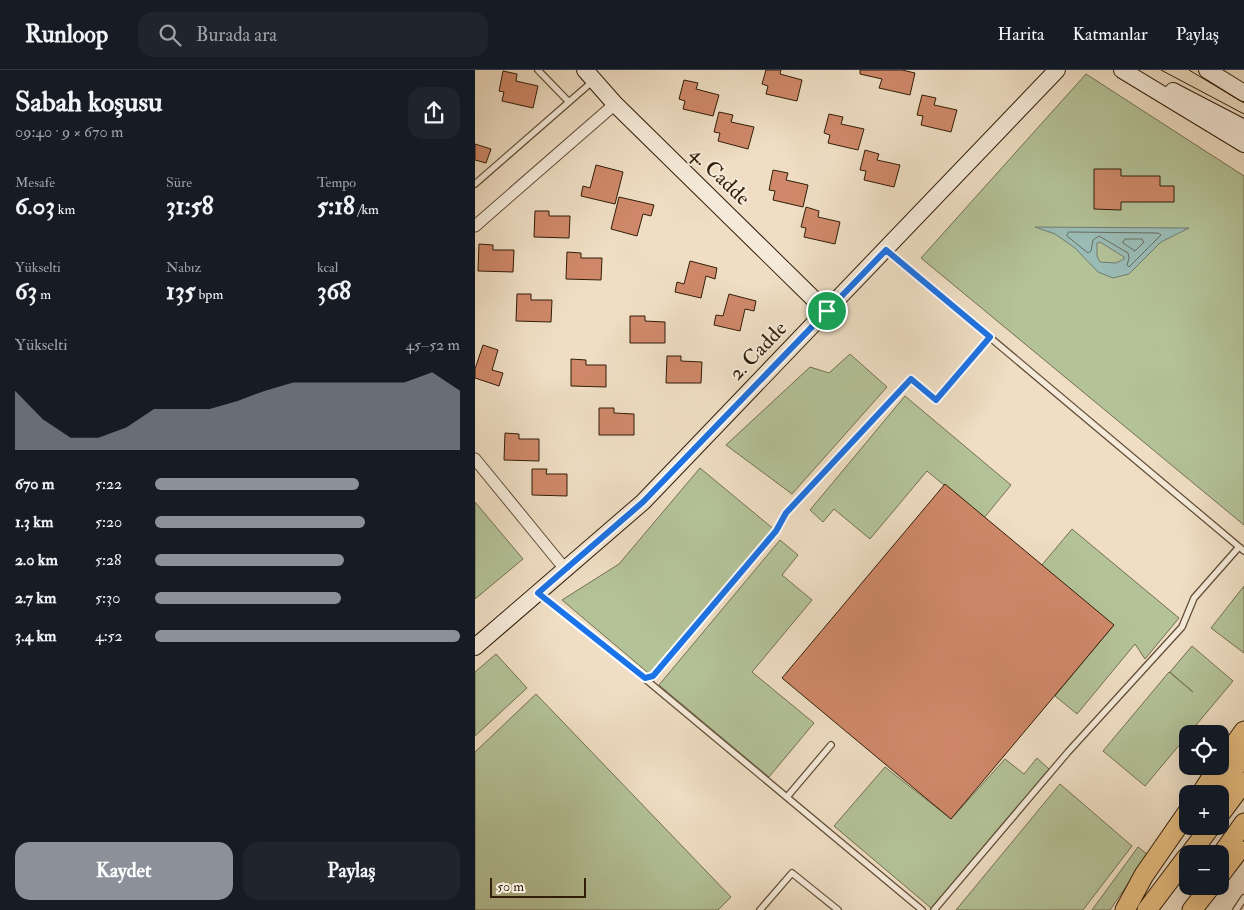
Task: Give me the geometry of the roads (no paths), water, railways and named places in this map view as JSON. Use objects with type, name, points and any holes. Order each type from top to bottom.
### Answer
[{"type":"main road","points":[[1229,752],[1244,730]]},
{"type":"main road","points":[[1222,785],[1244,755]]},
{"type":"main road","points":[[1229,802],[1244,782]]},
{"type":"main road","points":[[1228,845],[1244,823]]},
{"type":"main road","points":[[1125,910],[1144,875],[1179,825]]},
{"type":"main road","points":[[1134,910],[1187,835]]},
{"type":"main road","points":[[1229,863],[1244,844]]},
{"type":"main road","points":[[1147,910],[1179,868]]},
{"type":"main road","points":[[1183,910],[1194,895]]},
{"type":"main road","points":[[1192,910],[1204,895]]},
{"type":"street","name":"2. Cadde","points":[[475,647],[643,502],[1057,70]]},
{"type":"street","points":[[1122,70],[1193,100],[1244,128]]},
{"type":"street","points":[[1122,70],[1244,144]]},
{"type":"street","points":[[1207,70],[1241,89]]},
{"type":"street","name":"4. Cadde","points":[[590,75],[615,104],[827,311]]},
{"type":"street","points":[[475,226],[615,104]]},
{"type":"street","points":[[475,459],[565,570]]},
{"type":"lane","points":[[538,70],[569,102]]},
{"type":"lane","points":[[475,184],[569,102],[590,75]]},
{"type":"lane","points":[[886,250],[1242,549],[1194,598],[1182,628],[1067,752],[934,910]]},
{"type":"lane","points":[[645,678],[653,676],[776,531],[786,513],[911,379],[936,400],[990,337]]},
{"type":"lane","points":[[538,593],[645,678],[922,910]]},
{"type":"lane","points":[[787,797],[831,744]]},
{"type":"lane","points":[[760,910],[792,873],[838,910]]},
{"type":"lane","points":[[1236,910],[1244,898]]},
{"type":"water","points":[[1035,227],[1189,228],[1161,242],[1129,274],[1113,278],[1098,272],[1075,248],[1055,234]],"holes":[[[1100,242],[1124,257],[1124,259],[1116,263],[1100,262],[1097,256],[1097,243]]]},
{"type":"tram line","points":[[1161,70],[1244,114]]},
{"type":"tram line","points":[[1189,70],[1244,103]]}]
